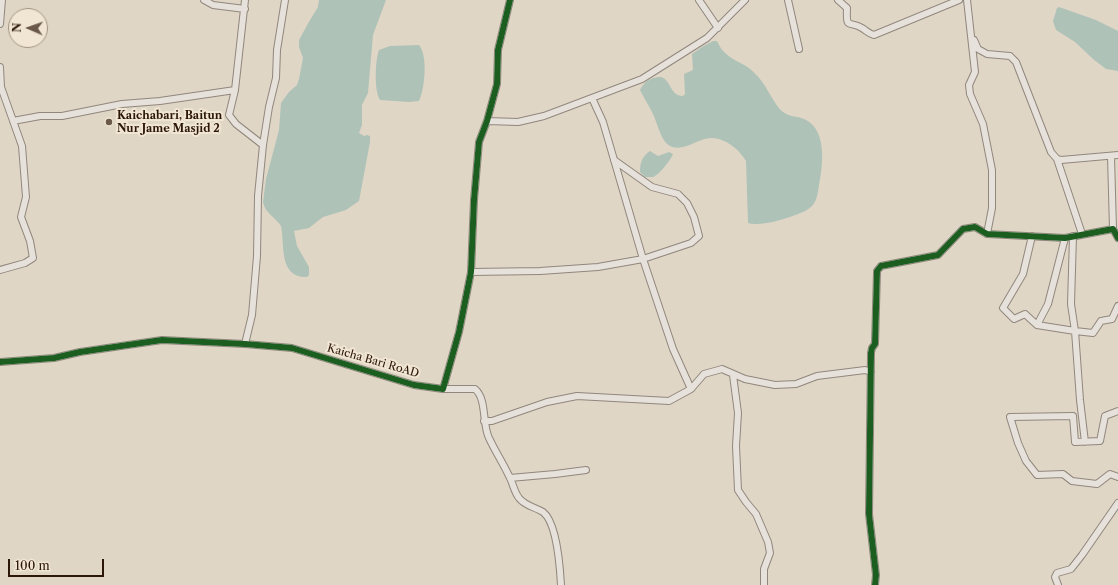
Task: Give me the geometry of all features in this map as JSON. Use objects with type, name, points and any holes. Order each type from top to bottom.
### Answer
[{"type":"street","points":[[0,24],[2,0]]},
{"type":"street","points":[[204,0],[213,5],[245,9]]},
{"type":"street","points":[[245,0],[235,90],[229,115],[236,124],[263,145]]},
{"type":"street","points":[[245,344],[252,315],[256,264],[258,196],[263,145],[269,107],[276,78],[277,50],[285,0]]},
{"type":"street","points":[[443,389],[459,332],[471,272],[474,200],[479,142],[487,121],[497,84],[498,50],[510,0]]},
{"type":"street","points":[[699,0],[718,28]]},
{"type":"street","points":[[487,121],[518,122],[544,116],[642,79],[707,38],[745,0]]},
{"type":"street","points":[[788,0],[799,49]]},
{"type":"street","points":[[838,0],[846,8],[846,20],[849,24],[862,28],[868,34],[874,36],[959,0]]},
{"type":"street","points":[[967,0],[975,72],[970,85],[970,94],[983,124],[992,170],[992,208],[986,234]]},
{"type":"street","points":[[972,35],[978,49],[988,54],[1010,56],[1016,62],[1051,152],[1056,159],[1082,234]]},
{"type":"street","points":[[0,67],[1,87],[22,146],[26,197],[21,217],[30,241],[33,258],[25,263],[0,270]]},
{"type":"street","points":[[12,121],[40,116],[62,116],[122,104],[160,101],[235,90]]},
{"type":"street","points":[[592,98],[602,122],[643,259],[673,349],[691,388]]},
{"type":"street","points":[[1056,159],[1061,160],[1118,155]]},
{"type":"street","points":[[1111,156],[1113,229],[1118,238]]},
{"type":"street","points":[[471,272],[540,271],[598,267],[643,259],[691,243],[699,236],[694,217],[687,203],[678,194],[652,187],[614,160]]},
{"type":"street","points":[[875,585],[876,575],[869,514],[871,353],[875,344],[877,271],[881,266],[938,255],[963,229],[975,227],[986,234],[1065,238],[1113,229]]},
{"type":"street","points":[[1032,236],[1024,274],[1003,308],[1014,319],[1025,314],[1036,325],[1093,333],[1101,321],[1112,320],[1117,311]]},
{"type":"street","points":[[1073,236],[1070,304],[1075,331],[1080,400],[1085,442]]},
{"type":"street","points":[[1036,325],[1048,304],[1065,238]]},
{"type":"street","name":"Kaicha Bari RoAD","points":[[0,362],[54,358],[80,352],[162,340],[292,348],[414,385],[443,389],[475,389],[482,399],[484,421]]},
{"type":"street","points":[[561,585],[558,553],[549,519],[542,512],[525,504],[519,498],[488,436],[484,421],[492,421],[547,402],[577,396],[669,401],[691,388],[704,374],[722,369],[745,379],[775,385],[796,384],[818,376],[865,370],[871,372]]},
{"type":"street","points":[[733,375],[738,413],[736,446],[738,490],[756,514],[768,542],[770,553],[764,569],[764,585]]},
{"type":"street","points":[[1118,411],[1105,416],[1100,441],[1085,442],[1075,442],[1073,416],[1010,417],[1018,443],[1026,461],[1037,475],[1063,474],[1072,481],[1096,484],[1110,474],[1118,477]]},
{"type":"street","points":[[510,478],[586,470]]},
{"type":"street","points":[[1058,585],[1055,577],[1057,573],[1071,569],[1118,503]]},
{"type":"shaded area","points":[[319,0],[386,0],[373,35],[368,93],[362,105],[362,125],[359,133],[364,136],[370,136],[370,142],[359,201],[346,210],[323,217],[309,228],[294,231],[297,246],[309,267],[309,275],[307,277],[298,276],[291,272],[287,266],[283,250],[281,226],[268,212],[263,202],[266,179],[279,130],[281,103],[289,92],[297,85],[303,58],[299,47],[299,40],[318,7]]},
{"type":"shaded area","points":[[1059,7],[1096,20],[1118,31],[1118,71],[1106,69],[1075,42],[1056,30],[1053,21],[1057,8]]},
{"type":"shaded area","points":[[713,41],[717,41],[726,54],[755,73],[763,82],[783,112],[806,120],[813,125],[817,132],[822,149],[822,168],[816,200],[812,206],[804,212],[773,222],[759,224],[748,223],[746,161],[736,148],[716,138],[711,138],[677,148],[671,147],[662,137],[653,114],[640,90],[647,81],[660,77],[667,81],[674,92],[683,96],[685,94],[684,74],[693,70],[692,54]]},
{"type":"shaded area","points":[[419,45],[424,56],[425,72],[423,89],[419,101],[409,102],[380,100],[377,90],[376,75],[379,50],[390,46]]},
{"type":"shaded area","points":[[650,151],[658,156],[669,152],[673,154],[659,173],[653,177],[645,177],[640,172],[640,166],[643,157]]},
{"type":"cycle path","points":[[0,362],[54,358],[80,352],[162,340],[245,344],[292,348],[414,385],[443,389],[459,332],[471,272],[474,200],[479,142],[487,121],[497,84],[498,50],[510,0]]},
{"type":"cycle path","points":[[875,585],[876,575],[869,514],[871,353],[875,344],[877,271],[881,266],[938,255],[963,229],[975,227],[987,234],[1065,238],[1113,229],[1118,238]]},
{"type":"place","name":"Kaichabari, Baitun Nur Jame Masjid 2","points":[[109,122]]}]
